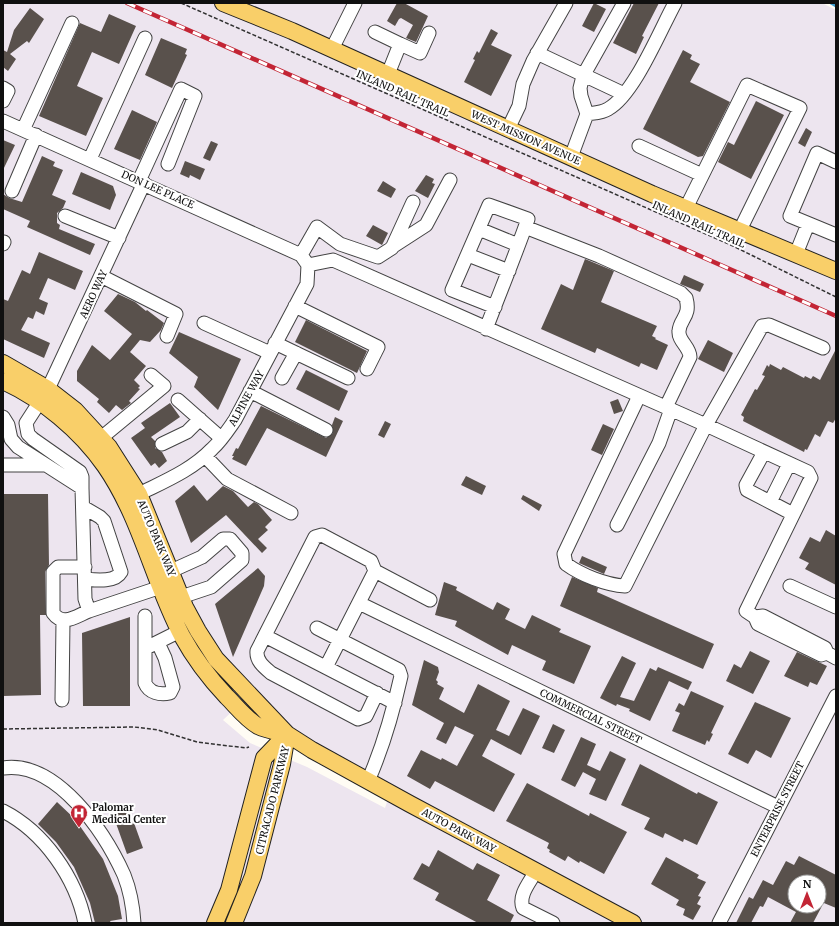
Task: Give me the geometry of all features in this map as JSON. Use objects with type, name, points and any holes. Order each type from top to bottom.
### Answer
[{"type":"main road","name":"WEST MISSION AVENUE","points":[[223,3],[332,49],[686,208],[834,271]]},
{"type":"main road","name":"AUTO PARK WAY","points":[[3,363],[48,388],[76,410],[101,438],[120,463],[139,494],[182,597],[198,631],[216,659],[287,734],[312,750],[368,781],[633,923]]},
{"type":"main road","name":"AUTO PARK WAY","points":[[3,381],[40,403],[75,432],[104,465],[126,501],[180,631],[200,665],[246,716],[259,726],[287,734]]},
{"type":"main road","name":"CITRACADO PARKWAY","points":[[215,923],[229,890],[264,758],[287,734]]},
{"type":"main road","name":"CITRACADO PARKWAY","points":[[234,923],[253,876],[282,764],[287,734]]},
{"type":"street","points":[[332,49],[355,3]]},
{"type":"street","points":[[508,129],[519,106],[523,84],[537,53],[566,3]]},
{"type":"street","points":[[571,157],[587,114],[580,92],[583,76],[624,3]]},
{"type":"street","points":[[587,114],[608,110],[624,94],[645,63],[675,3]]},
{"type":"street","points":[[23,130],[72,23]]},
{"type":"street","points":[[374,32],[420,53],[429,33]]},
{"type":"street","points":[[90,159],[144,38]]},
{"type":"street","points":[[388,74],[400,44]]},
{"type":"street","points":[[537,53],[624,94]]},
{"type":"street","points":[[686,208],[747,85],[800,108],[740,230]]},
{"type":"street","points":[[3,88],[8,91],[3,102]]},
{"type":"street","name":"AERO WAY","points":[[88,611],[85,599],[82,476],[80,472],[28,434],[26,423],[40,403],[48,388],[101,276],[181,90],[195,96],[168,164]]},
{"type":"street","name":"DON LEE PLACE","points":[[3,121],[141,182],[305,260]]},
{"type":"street","points":[[12,191],[36,135]]},
{"type":"street","points":[[639,146],[702,175]]},
{"type":"street","points":[[836,162],[817,153],[790,216],[836,235]]},
{"type":"street","points":[[450,180],[426,225],[378,257],[340,244],[317,227],[305,260],[333,260],[486,329],[668,408],[808,472],[811,478],[746,610],[755,617],[763,616],[793,636],[825,648],[831,655]]},
{"type":"street","points":[[392,248],[412,202]]},
{"type":"street","points":[[486,329],[495,307],[528,219],[489,205],[452,290],[495,307]]},
{"type":"street","points":[[65,216],[118,238]]},
{"type":"street","points":[[796,254],[808,224]]},
{"type":"street","points":[[525,227],[600,256],[682,293],[686,298],[687,313],[679,331],[680,337],[690,352],[690,357],[668,408],[659,443],[617,525]]},
{"type":"street","points":[[479,229],[518,245]]},
{"type":"street","points":[[468,255],[508,271]]},
{"type":"street","name":"ALPINE WAY","points":[[139,494],[178,475],[205,456],[222,438],[235,420],[306,284],[305,260]]},
{"type":"street","points":[[101,276],[176,314],[167,336]]},
{"type":"street","points":[[295,306],[378,347],[367,369]]},
{"type":"street","points":[[204,323],[273,348],[296,353],[348,378]]},
{"type":"street","points":[[639,396],[564,554],[566,564],[578,573],[614,586],[625,586],[706,425],[762,326],[769,325],[823,348]]},
{"type":"street","points":[[282,378],[296,353]]},
{"type":"street","points":[[101,438],[164,386],[151,375]]},
{"type":"street","points":[[250,391],[326,430]]},
{"type":"street","points":[[178,400],[222,438]]},
{"type":"street","points":[[3,418],[8,425],[11,439],[18,447],[82,488]]},
{"type":"street","points":[[162,444],[186,432],[200,419]]},
{"type":"street","points":[[764,452],[746,485],[747,490],[793,514]]},
{"type":"street","points":[[205,456],[227,479],[291,513]]},
{"type":"street","points":[[770,502],[789,464]]},
{"type":"street","points":[[3,465],[44,465]]},
{"type":"street","points":[[83,506],[104,521],[121,572],[119,575],[110,580],[58,567],[53,572],[53,613],[59,619],[64,621],[88,611],[161,586]]},
{"type":"street","points":[[326,667],[375,571],[372,561],[322,535],[318,535],[315,537],[257,651],[256,656],[271,673],[358,719],[366,716],[377,693]]},
{"type":"street","points":[[171,571],[202,557],[223,539],[230,539],[242,553],[242,560],[210,587],[182,597]]},
{"type":"street","points":[[375,571],[430,600]]},
{"type":"street","points":[[790,586],[836,608]]},
{"type":"street","name":"COMMERCIAL STREET","points":[[358,603],[778,808]]},
{"type":"street","points":[[145,616],[144,649],[146,687],[161,694],[170,693],[173,687],[165,658],[158,643]]},
{"type":"street","points":[[62,700],[64,621]]},
{"type":"street","points":[[317,628],[398,670],[401,676],[381,751],[368,781]]},
{"type":"street","points":[[144,649],[180,631]]},
{"type":"street","points":[[265,636],[395,703]]},
{"type":"street","name":"ENTERPRISE STREET","points":[[719,923],[836,696]]},
{"type":"street","points":[[3,768],[23,769],[38,773],[59,787],[75,802],[100,833],[124,876],[133,906],[134,923]]},
{"type":"street","points":[[3,811],[32,830],[58,861],[75,891],[85,923]]},
{"type":"street","points":[[536,871],[520,902],[522,908],[553,923]]},
{"type":"path","name":"INLAND RAIL TRAIL","points":[[181,3],[733,246],[836,297]]},
{"type":"path","points":[[3,729],[134,727],[158,730],[197,742],[246,748],[249,747]]},
{"type":"shaded area","points":[[3,3],[822,3],[836,10],[836,923],[3,923]],"holes":[[[240,704],[268,724],[390,793],[385,808],[307,767],[250,743],[223,720]]]},
{"type":"building","points":[[397,3],[404,3],[428,16],[416,42],[406,38],[413,25],[401,18],[395,26],[387,21]]},
{"type":"building","points":[[594,3],[606,9],[594,32],[582,26]]},
{"type":"building","points":[[634,3],[659,3],[642,36],[644,37],[636,54],[613,43]]},
{"type":"building","points":[[30,8],[44,19],[29,43],[27,41],[10,54],[16,59],[8,71],[3,67],[3,50],[7,52],[14,30]]},
{"type":"building","points":[[109,14],[136,26],[119,64],[92,52],[77,86],[103,98],[86,136],[39,116],[80,23],[101,32]]},
{"type":"building","points":[[491,29],[498,33],[491,45],[512,55],[491,96],[464,82],[475,60],[473,59],[477,51],[479,53]]},
{"type":"building","points":[[161,38],[187,49],[185,54],[187,55],[172,88],[145,75]]},
{"type":"building","points":[[683,50],[692,55],[690,59],[700,64],[690,82],[730,102],[703,156],[698,157],[643,129]]},
{"type":"building","points":[[756,101],[784,115],[751,179],[718,162],[728,142],[734,145]]},
{"type":"building","points":[[132,110],[157,122],[140,160],[114,149]]},
{"type":"building","points":[[806,128],[812,132],[805,147],[798,143]]},
{"type":"building","points":[[3,140],[15,145],[3,170]]},
{"type":"building","points":[[211,141],[218,144],[210,161],[203,158]]},
{"type":"building","points":[[42,156],[55,162],[53,166],[63,170],[52,195],[66,201],[63,208],[57,213],[57,223],[60,225],[59,229],[95,244],[90,255],[27,227],[30,221],[3,209],[3,194],[9,198],[22,202]]},
{"type":"building","points":[[185,161],[205,169],[200,180],[190,175],[189,178],[180,174]]},
{"type":"building","points":[[81,172],[113,186],[116,195],[110,210],[72,194]]},
{"type":"building","points":[[426,175],[434,179],[432,183],[435,184],[428,198],[415,191]]},
{"type":"building","points":[[383,181],[396,189],[391,198],[377,191]]},
{"type":"building","points":[[373,225],[388,233],[382,245],[366,236]]},
{"type":"building","points":[[39,252],[83,271],[75,290],[48,278],[39,299],[48,303],[44,315],[36,311],[33,319],[28,317],[21,330],[50,343],[44,358],[3,339],[3,299],[8,301],[22,270],[30,274]]},
{"type":"building","points":[[585,259],[614,271],[601,302],[657,326],[652,336],[668,345],[657,370],[641,363],[639,367],[597,348],[595,353],[541,329],[561,284],[573,290]]},
{"type":"building","points":[[684,275],[704,284],[700,292],[680,284]]},
{"type":"building","points":[[118,294],[135,302],[164,323],[161,330],[150,342],[140,340],[130,352],[146,366],[134,380],[140,386],[138,388],[140,389],[129,401],[131,403],[122,410],[116,405],[109,413],[97,402],[99,399],[77,381],[77,371],[92,345],[110,360],[132,334],[104,311]]},
{"type":"building","points":[[306,320],[367,351],[357,373],[295,342]]},
{"type":"building","points":[[179,332],[241,359],[218,410],[194,387],[198,377],[169,353]]},
{"type":"building","points":[[708,340],[733,353],[724,372],[698,359]]},
{"type":"building","points":[[836,349],[836,418],[833,423],[828,421],[820,437],[815,434],[807,450],[805,449],[804,452],[743,421],[744,417],[741,415],[755,389],[757,390],[765,376],[762,375],[767,365],[769,367],[770,364],[781,370],[783,367],[804,378],[805,376],[811,379],[813,376],[820,380]]},
{"type":"building","points":[[306,370],[348,391],[339,411],[296,389]]},
{"type":"building","points":[[618,399],[623,411],[614,414],[610,402]]},
{"type":"building","points":[[170,403],[180,417],[151,437],[155,441],[155,448],[162,452],[167,461],[159,468],[155,463],[151,466],[131,438],[145,428],[141,423]]},
{"type":"building","points":[[261,406],[326,438],[333,433],[332,425],[335,417],[343,421],[326,457],[267,428],[246,466],[232,459],[234,456],[232,456],[236,448],[238,449]]},
{"type":"building","points":[[385,421],[391,424],[384,438],[378,435]]},
{"type":"building","points":[[603,424],[614,429],[602,455],[591,450]]},
{"type":"building","points":[[466,476],[486,486],[482,495],[461,485]]},
{"type":"building","points":[[194,485],[207,501],[223,486],[233,491],[248,507],[254,502],[258,504],[272,520],[265,527],[268,530],[258,539],[267,548],[262,553],[226,515],[191,543],[175,501]]},
{"type":"building","points":[[3,494],[48,494],[49,565],[45,572],[46,615],[40,615],[41,695],[3,696]]},
{"type":"building","points":[[523,495],[542,505],[539,511],[521,499]]},
{"type":"building","points":[[826,530],[836,536],[836,585],[805,569],[809,563],[799,558],[810,537],[820,542]]},
{"type":"building","points":[[582,556],[607,567],[604,574],[579,563]]},
{"type":"building","points":[[258,568],[265,576],[264,586],[233,657],[215,604]]},
{"type":"building","points":[[572,577],[598,588],[597,592],[714,644],[703,669],[560,606]]},
{"type":"building","points":[[444,582],[457,587],[456,590],[493,610],[497,602],[510,609],[505,619],[525,629],[532,615],[561,629],[559,632],[591,646],[574,684],[542,670],[546,661],[512,645],[508,655],[455,626],[457,621],[435,615]]},
{"type":"building","points":[[130,617],[130,706],[83,706],[82,633]]},
{"type":"building","points":[[750,651],[770,661],[753,694],[726,681],[734,664],[741,668]]},
{"type":"building","points":[[797,652],[827,666],[817,685],[810,682],[808,687],[784,676]]},
{"type":"building","points":[[622,656],[636,663],[620,697],[634,701],[650,668],[656,671],[658,667],[692,682],[688,690],[669,681],[650,721],[629,711],[630,709],[617,704],[616,706],[600,698]]},
{"type":"building","points":[[424,660],[438,667],[439,672],[436,680],[438,682],[437,684],[444,688],[439,699],[464,713],[478,684],[510,701],[496,730],[509,736],[523,708],[540,716],[521,755],[491,739],[482,756],[515,774],[494,812],[435,781],[430,789],[407,776],[421,750],[441,760],[442,758],[457,766],[474,735],[455,726],[446,744],[436,739],[444,723],[412,705]]},
{"type":"building","points":[[691,691],[724,706],[711,733],[713,734],[709,742],[707,740],[705,745],[672,731],[680,713],[675,711],[679,703],[684,706]]},
{"type":"building","points":[[755,702],[791,718],[771,758],[756,750],[748,764],[728,754]]},
{"type":"building","points":[[553,724],[565,730],[554,753],[542,748]]},
{"type":"building","points":[[581,737],[596,744],[587,765],[600,771],[610,751],[626,759],[606,801],[589,794],[596,779],[583,772],[575,787],[561,780]]},
{"type":"building","points":[[640,764],[697,794],[698,792],[718,802],[697,845],[684,839],[683,842],[665,833],[663,838],[644,829],[650,818],[621,805]]},
{"type":"building","points":[[527,783],[589,816],[590,813],[627,832],[604,874],[580,861],[579,863],[568,856],[565,861],[549,852],[550,850],[547,848],[549,843],[506,821]]},
{"type":"building","points":[[57,802],[75,819],[103,859],[118,896],[122,919],[110,921],[111,923],[95,923],[90,903],[74,867],[56,842],[38,824]]},
{"type":"building","points":[[129,809],[143,848],[127,854],[113,815]]},
{"type":"building","points":[[438,850],[473,870],[477,863],[500,875],[487,900],[514,915],[510,923],[478,923],[435,900],[439,893],[413,879],[422,863],[429,867]]},
{"type":"building","points":[[799,856],[836,875],[836,908],[827,904],[827,874],[787,874],[787,907],[768,897],[763,907],[760,906],[751,923],[736,923],[749,897],[753,899],[763,880],[773,885],[786,861],[794,865]]},
{"type":"building","points":[[666,857],[699,875],[697,878],[706,882],[698,896],[701,897],[697,904],[701,906],[693,920],[683,915],[685,909],[676,905],[679,900],[651,884]]},
{"type":"building","points":[[795,914],[818,914],[813,923],[790,923]]},
{"type":"waterway","points":[[831,3],[836,6]]},
{"type":"railway","points":[[127,3],[836,316]]},
{"type":"place","name":"Palomar Medical Center","points":[[79,828]]}]
